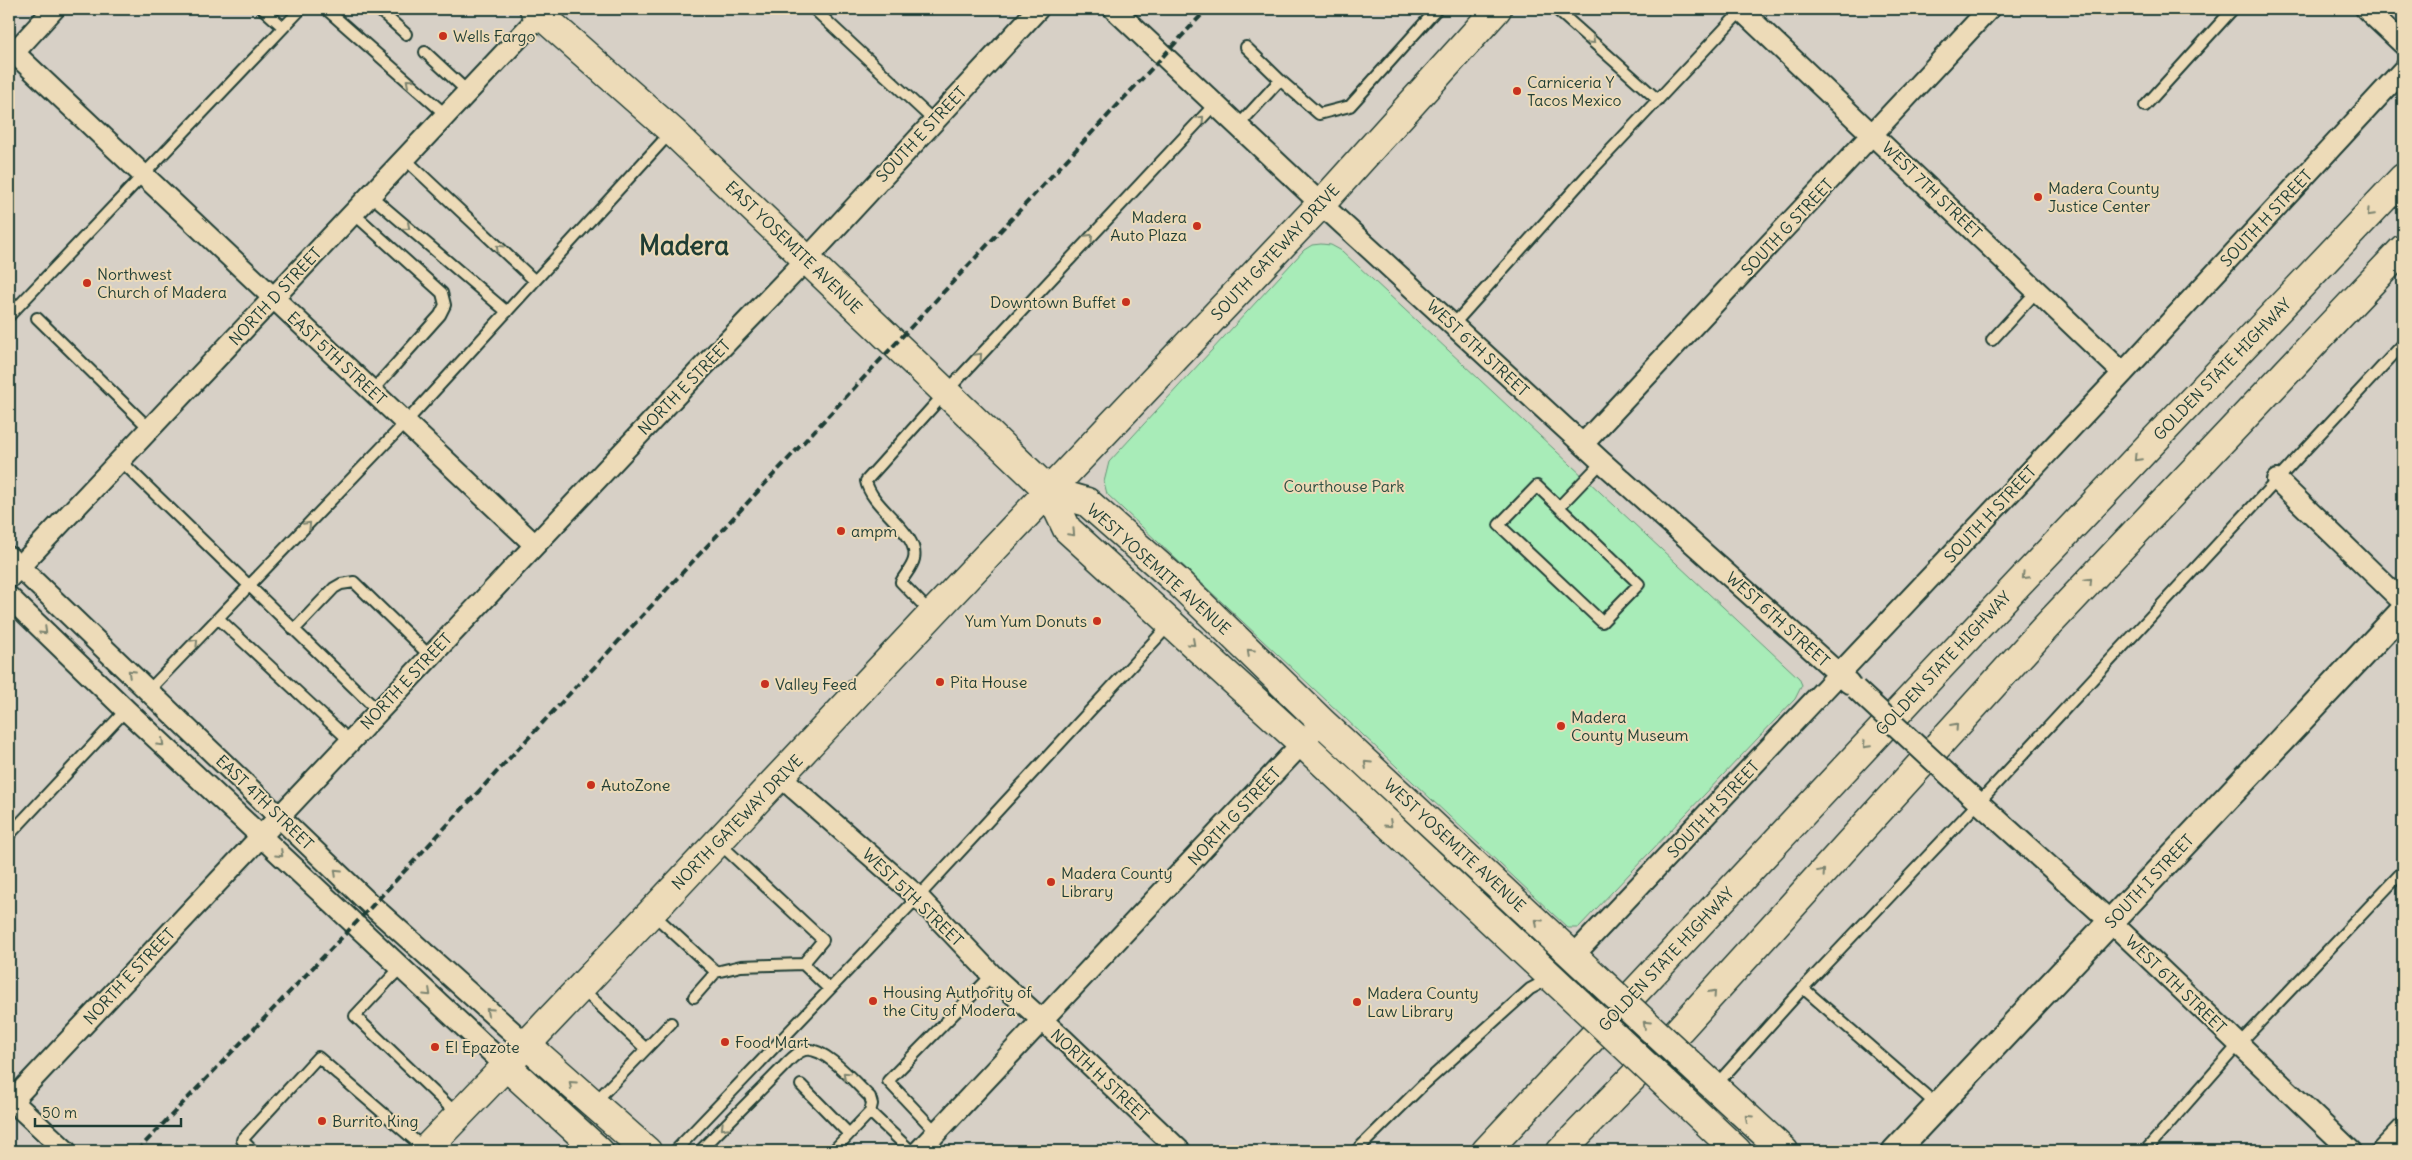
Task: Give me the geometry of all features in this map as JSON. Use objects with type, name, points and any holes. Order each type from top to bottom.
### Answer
[{"type":"main road","name":"SOUTH GATEWAY DRIVE","points":[[1049,491],[1321,204],[1497,9]]},
{"type":"main road","name":"EAST YOSEMITE AVENUE","points":[[540,11],[672,131],[1049,491]]},
{"type":"main road","name":"GOLDEN STATE HIGHWAY","points":[[1486,1151],[2403,178]]},
{"type":"main road","points":[[1561,1151],[1680,1029],[2045,628],[2403,248]]},
{"type":"main road","name":"NORTH GATEWAY DRIVE","points":[[425,1151],[781,777],[1049,491]]},
{"type":"main road","name":"WEST YOSEMITE AVENUE","points":[[1049,491],[1067,529],[1302,743],[1687,1104],[1726,1145]]},
{"type":"main road","name":"WEST YOSEMITE AVENUE","points":[[1049,491],[1087,502],[1179,583],[1322,722],[1784,1151]]},
{"type":"main road","points":[[1552,978],[1574,955]]},
{"type":"main road","points":[[1588,1151],[1680,1029]]},
{"type":"main road","points":[[526,1044],[647,1151]]},
{"type":"main road","points":[[505,1065],[599,1151]]},
{"type":"main road","points":[[1476,1151],[1520,1114]]},
{"type":"street","points":[[10,53],[54,9]]},
{"type":"street","name":"SOUTH E STREET","points":[[806,260],[933,120],[1038,9]]},
{"type":"street","name":"WEST 6TH STREET","points":[[1114,9],[1321,204],[1602,462],[1840,674],[2110,922],[2351,1151]]},
{"type":"street","name":"WEST 7TH STREET","points":[[1742,9],[2123,373]]},
{"type":"street","name":"SOUTH G STREET","points":[[1584,444],[1990,9]]},
{"type":"street","points":[[2366,9],[2403,44]]},
{"type":"street","name":"NORTH D STREET","points":[[12,567],[150,429],[354,213],[540,11]]},
{"type":"street","name":"EAST 5TH STREET","points":[[10,53],[144,176],[535,545]]},
{"type":"street","name":"SOUTH H STREET","points":[[1574,955],[2123,373],[2403,70]]},
{"type":"street","name":"NORTH E STREET","points":[[10,1101],[806,260]]},
{"type":"street","points":[[2277,480],[2403,602]]},
{"type":"street","name":"EAST 4TH STREET","points":[[12,567],[149,690],[372,906],[526,1044]]},
{"type":"street","name":"EAST 4TH STREET","points":[[9,596],[126,710],[505,1065]]},
{"type":"street","name":"SOUTH I STREET","points":[[1895,1151],[2403,611]]},
{"type":"street","name":"NORTH G STREET","points":[[926,1146],[1041,1020],[1322,722]]},
{"type":"street","name":"WEST 5TH STREET","points":[[781,777],[918,897],[992,975],[1041,1020]]},
{"type":"street","name":"NORTH H STREET","points":[[1041,1020],[1180,1151]]},
{"type":"street","points":[[10,1101],[66,1151]]},
{"type":"street","points":[[2382,1151],[2403,1129]]},
{"type":"lane","points":[[263,9],[283,28]]},
{"type":"lane","points":[[9,316],[301,9]]},
{"type":"lane","points":[[326,9],[446,114]]},
{"type":"lane","points":[[378,9],[404,31]]},
{"type":"lane","points":[[814,9],[933,120]]},
{"type":"lane","points":[[1246,47],[1319,114],[1350,106],[1437,9]]},
{"type":"lane","points":[[1556,9],[1658,100]]},
{"type":"lane","points":[[1453,325],[1590,172],[1742,9]]},
{"type":"lane","points":[[2145,106],[2233,9]]},
{"type":"lane","points":[[428,53],[467,91]]},
{"type":"lane","points":[[1238,126],[1280,80]]},
{"type":"lane","points":[[932,614],[901,582],[915,556],[914,544],[872,497],[866,481],[1209,98]]},
{"type":"lane","points":[[149,690],[406,422],[672,131]]},
{"type":"lane","points":[[404,158],[535,281]]},
{"type":"lane","points":[[370,195],[507,312]]},
{"type":"lane","points":[[354,213],[442,293],[445,304],[440,316],[372,391]]},
{"type":"lane","points":[[1992,340],[2037,291]]},
{"type":"lane","points":[[36,318],[150,429]]},
{"type":"lane","points":[[1711,1084],[1803,988],[1974,798],[2277,480],[2403,344]]},
{"type":"lane","points":[[120,460],[378,711]]},
{"type":"lane","points":[[1559,507],[1602,462]]},
{"type":"lane","points":[[1537,486],[1559,507],[1639,584],[1602,622],[1499,525],[1537,486]]},
{"type":"lane","points":[[294,630],[334,588],[341,584],[354,582],[430,656]]},
{"type":"lane","points":[[218,618],[350,740]]},
{"type":"lane","points":[[675,1151],[918,897],[1171,624]]},
{"type":"lane","points":[[9,835],[126,710]]},
{"type":"lane","points":[[718,842],[823,940],[803,964]]},
{"type":"lane","points":[[2144,1151],[2239,1044],[2403,871]]},
{"type":"lane","points":[[651,912],[716,972]]},
{"type":"lane","points":[[694,997],[716,972],[741,966],[803,964],[829,989]]},
{"type":"lane","points":[[401,968],[355,1016],[458,1115]]},
{"type":"lane","points":[[926,1146],[888,1081],[992,975]]},
{"type":"lane","points":[[1356,1151],[1422,1086],[1530,989],[1552,978]]},
{"type":"lane","points":[[580,987],[646,1049]]},
{"type":"lane","points":[[1803,988],[1938,1105]]},
{"type":"lane","points":[[594,1104],[671,1023]]},
{"type":"lane","points":[[700,1151],[796,1054],[806,1050],[824,1054],[870,1097],[872,1104],[870,1112],[833,1151]]},
{"type":"lane","points":[[253,1151],[242,1140],[318,1057],[425,1151]]},
{"type":"lane","points":[[801,1085],[850,1134]]},
{"type":"lane","points":[[870,1112],[926,1146]]},
{"type":"green space","name":"Courthouse Park","points":[[1312,245],[1331,245],[1342,251],[1799,678],[1802,685],[1795,699],[1578,928],[1568,928],[1107,494],[1104,482],[1109,462],[1304,250]]},
{"type":"railway","points":[[137,1151],[372,906],[1207,9]]},
{"type":"place","name":"Wells Fargo","points":[[443,36]]},
{"type":"place","name":"Carniceria Y Tacos Mexico","points":[[1517,91]]},
{"type":"place","name":"Madera County Justice Center","points":[[2038,197]]},
{"type":"place","name":"Madera Auto Plaza","points":[[1197,226]]},
{"type":"place","name":"Northwest Church of Madera","points":[[87,283]]},
{"type":"place","name":"Downtown Buffet","points":[[1126,302]]},
{"type":"place","name":"ampm","points":[[841,531]]},
{"type":"place","name":"Yum Yum Donuts","points":[[1097,621]]},
{"type":"place","name":"Pita House","points":[[940,682]]},
{"type":"place","name":"Valley Feed","points":[[765,684]]},
{"type":"place","name":"Madera County Museum","points":[[1561,726]]},
{"type":"place","name":"AutoZone","points":[[591,785]]},
{"type":"place","name":"Madera County Library","points":[[1051,882]]},
{"type":"place","name":"Housing Authority of the City of Modera","points":[[873,1001]]},
{"type":"place","name":"Madera County Law Library","points":[[1357,1002]]},
{"type":"place","name":"Food Mart","points":[[725,1042]]},
{"type":"place","name":"El Epazote","points":[[435,1047]]},
{"type":"place","name":"Burrito King","points":[[322,1121]]},
{"type":"district","name":"Madera","points":[[684,246]]}]
